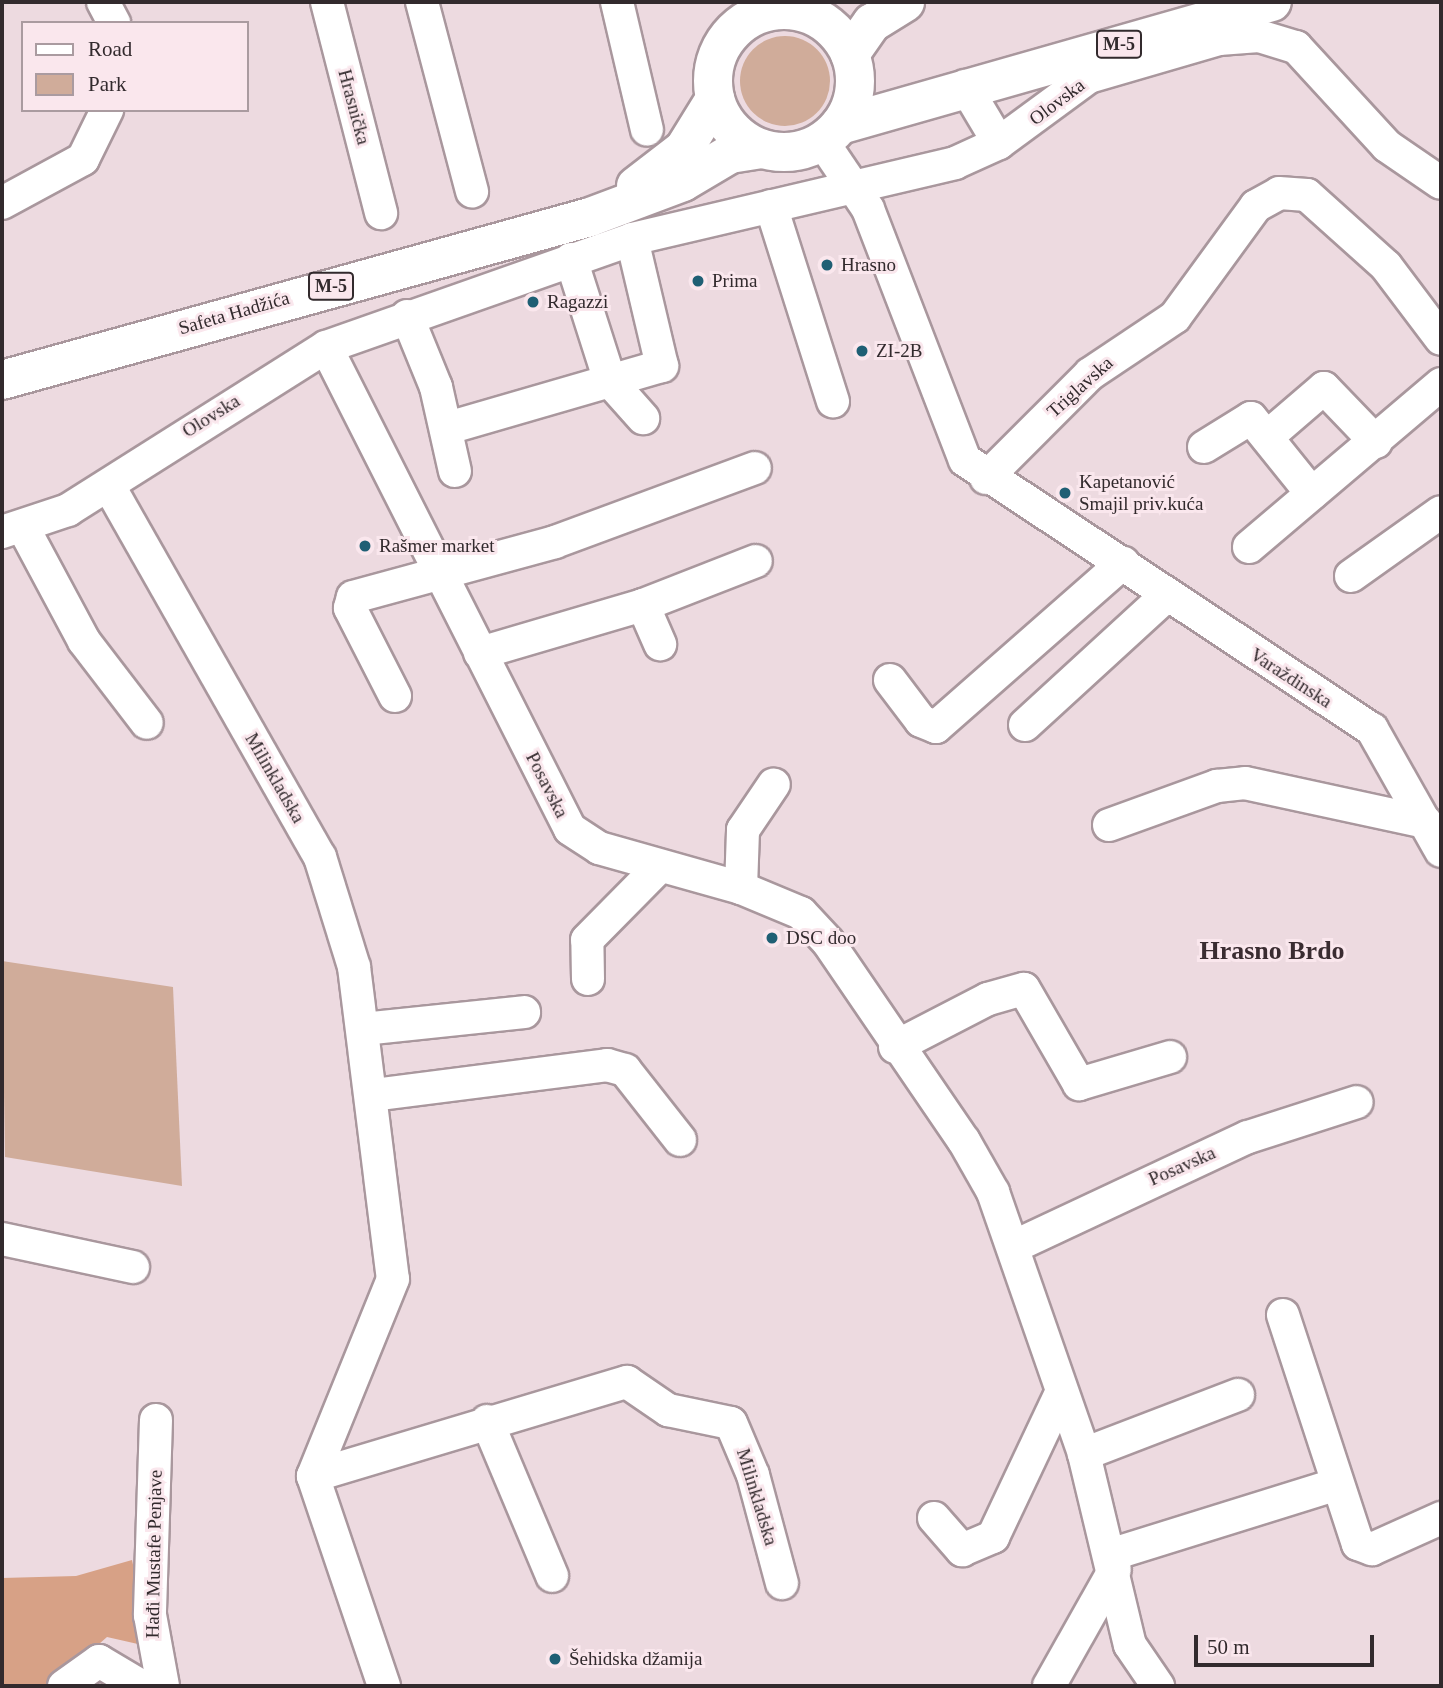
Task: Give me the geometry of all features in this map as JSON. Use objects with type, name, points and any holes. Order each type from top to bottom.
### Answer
[{"type":"main road","points":[[762,149],[725,120],[715,99],[716,60],[725,20],[789,8],[846,2]]},
{"type":"main road","points":[[831,133],[853,65],[872,23],[905,2]]},
{"type":"main road","name":"M-5","points":[[762,149],[783,152],[965,86],[1272,2]]},
{"type":"main road","points":[[789,8],[826,23],[853,65]]},
{"type":"main road","name":"M-5","points":[[853,65],[894,91],[965,86]]},
{"type":"main road","name":"Safeta Hadžića","points":[[590,218],[684,149],[715,99]]},
{"type":"main road","name":"Safeta Hadžića","points":[[2,380],[590,218],[684,182],[730,154],[762,149]]},
{"type":"street","points":[[103,2],[113,21]]},
{"type":"street","name":"Hrasnička","points":[[327,2],[381,213]]},
{"type":"street","points":[[422,2],[472,191]]},
{"type":"street","points":[[617,2],[647,130]]},
{"type":"street","name":"Olovska","points":[[147,723],[84,641],[13,530],[109,486],[203,419],[326,347],[407,316],[632,239],[955,163],[999,143],[1089,77],[1219,39],[1259,36],[1308,56],[1340,102],[1440,185]]},
{"type":"street","points":[[965,86],[999,143]]},
{"type":"street","points":[[2,203],[83,159],[106,112]]},
{"type":"street","points":[[831,133],[857,188],[943,414],[965,460],[986,478]]},
{"type":"street","name":"Triglavska","points":[[986,478],[1090,374],[1175,317],[1256,206],[1279,193],[1307,195],[1366,248],[1441,339]]},
{"type":"street","points":[[771,206],[832,401]]},
{"type":"street","points":[[448,428],[657,370],[664,359],[632,239]]},
{"type":"street","points":[[571,259],[610,381],[643,418]]},
{"type":"street","points":[[407,316],[448,428],[455,471]]},
{"type":"street","name":"Posavska","points":[[326,347],[570,829],[599,848],[741,888],[801,913],[828,942],[895,1047],[964,1141],[1013,1247],[1084,1454],[1114,1562],[1130,1645],[1158,1686]]},
{"type":"street","points":[[1249,547],[1376,442],[1441,384]]},
{"type":"street","points":[[1267,437],[1324,388],[1376,442]]},
{"type":"street","points":[[1204,447],[1246,417],[1267,437],[1312,494]]},
{"type":"street","points":[[396,696],[349,601],[438,569],[555,542],[755,468]]},
{"type":"street","name":"Varaždinska","points":[[986,478],[1123,563],[1167,595],[1372,729],[1441,851]]},
{"type":"street","name":"Milinkladska","points":[[109,486],[320,858],[341,910],[373,1095],[393,1279],[313,1476]]},
{"type":"street","points":[[1351,576],[1441,512]]},
{"type":"street","points":[[480,653],[643,605],[756,561]]},
{"type":"street","points":[[890,680],[921,722],[936,727],[1123,563]]},
{"type":"street","points":[[1025,725],[1167,595]]},
{"type":"street","points":[[643,605],[660,644]]},
{"type":"street","points":[[1109,825],[1217,786],[1245,783],[1426,822]]},
{"type":"street","points":[[741,888],[743,830],[774,784]]},
{"type":"street","points":[[587,979],[587,940],[659,867]]},
{"type":"street","points":[[895,1047],[988,999],[1024,989],[1079,1084],[1170,1057]]},
{"type":"street","points":[[363,1029],[524,1013]]},
{"type":"street","points":[[373,1095],[607,1065],[625,1070],[680,1140]]},
{"type":"street","name":"Posavska","points":[[1013,1247],[1248,1137],[1357,1102]]},
{"type":"street","points":[[2,1239],[133,1267]]},
{"type":"street","points":[[1283,1315],[1335,1485],[1364,1549],[1441,1518]]},
{"type":"street","name":"Milinkladska","points":[[313,1476],[487,1421],[627,1382],[668,1410],[719,1415],[739,1437],[782,1583]]},
{"type":"street","points":[[934,1518],[962,1550],[993,1537],[1062,1391]]},
{"type":"street","points":[[1084,1454],[1238,1395]]},
{"type":"street","name":"Hađi Mustafe Penjave","points":[[156,1420],[150,1615],[163,1686]]},
{"type":"street","points":[[487,1421],[552,1576]]},
{"type":"street","points":[[313,1476],[384,1686]]},
{"type":"street","points":[[1049,1686],[1114,1562],[1335,1485]]},
{"type":"street","points":[[64,1686],[99,1661],[141,1686]]},
{"type":"green space","points":[[776,36],[794,36],[810,43],[823,56],[830,72],[830,90],[823,106],[810,119],[794,126],[776,126],[760,119],[747,106],[740,90],[740,72],[747,56],[760,43]]},
{"type":"green space","points":[[2,961],[173,987],[182,1186],[5,1157]]},
{"type":"shaded area","points":[[132,1560],[151,1647],[107,1637],[51,1686],[2,1686],[2,1578],[76,1576]]},
{"type":"place","name":"Hrasno","points":[[827,265]]},
{"type":"place","name":"Prima","points":[[698,281]]},
{"type":"place","name":"Ragazzi","points":[[533,302]]},
{"type":"place","name":"ZI-2B","points":[[862,351]]},
{"type":"place","name":"Kapetanović Smajil priv.kuća","points":[[1065,493]]},
{"type":"place","name":"Rašmer market","points":[[365,546]]},
{"type":"place","name":"DSC doo","points":[[772,938]]},
{"type":"place","name":"Šehidska džamija","points":[[555,1659]]},
{"type":"district","name":"Hrasno Brdo","points":[[1272,951]]}]
